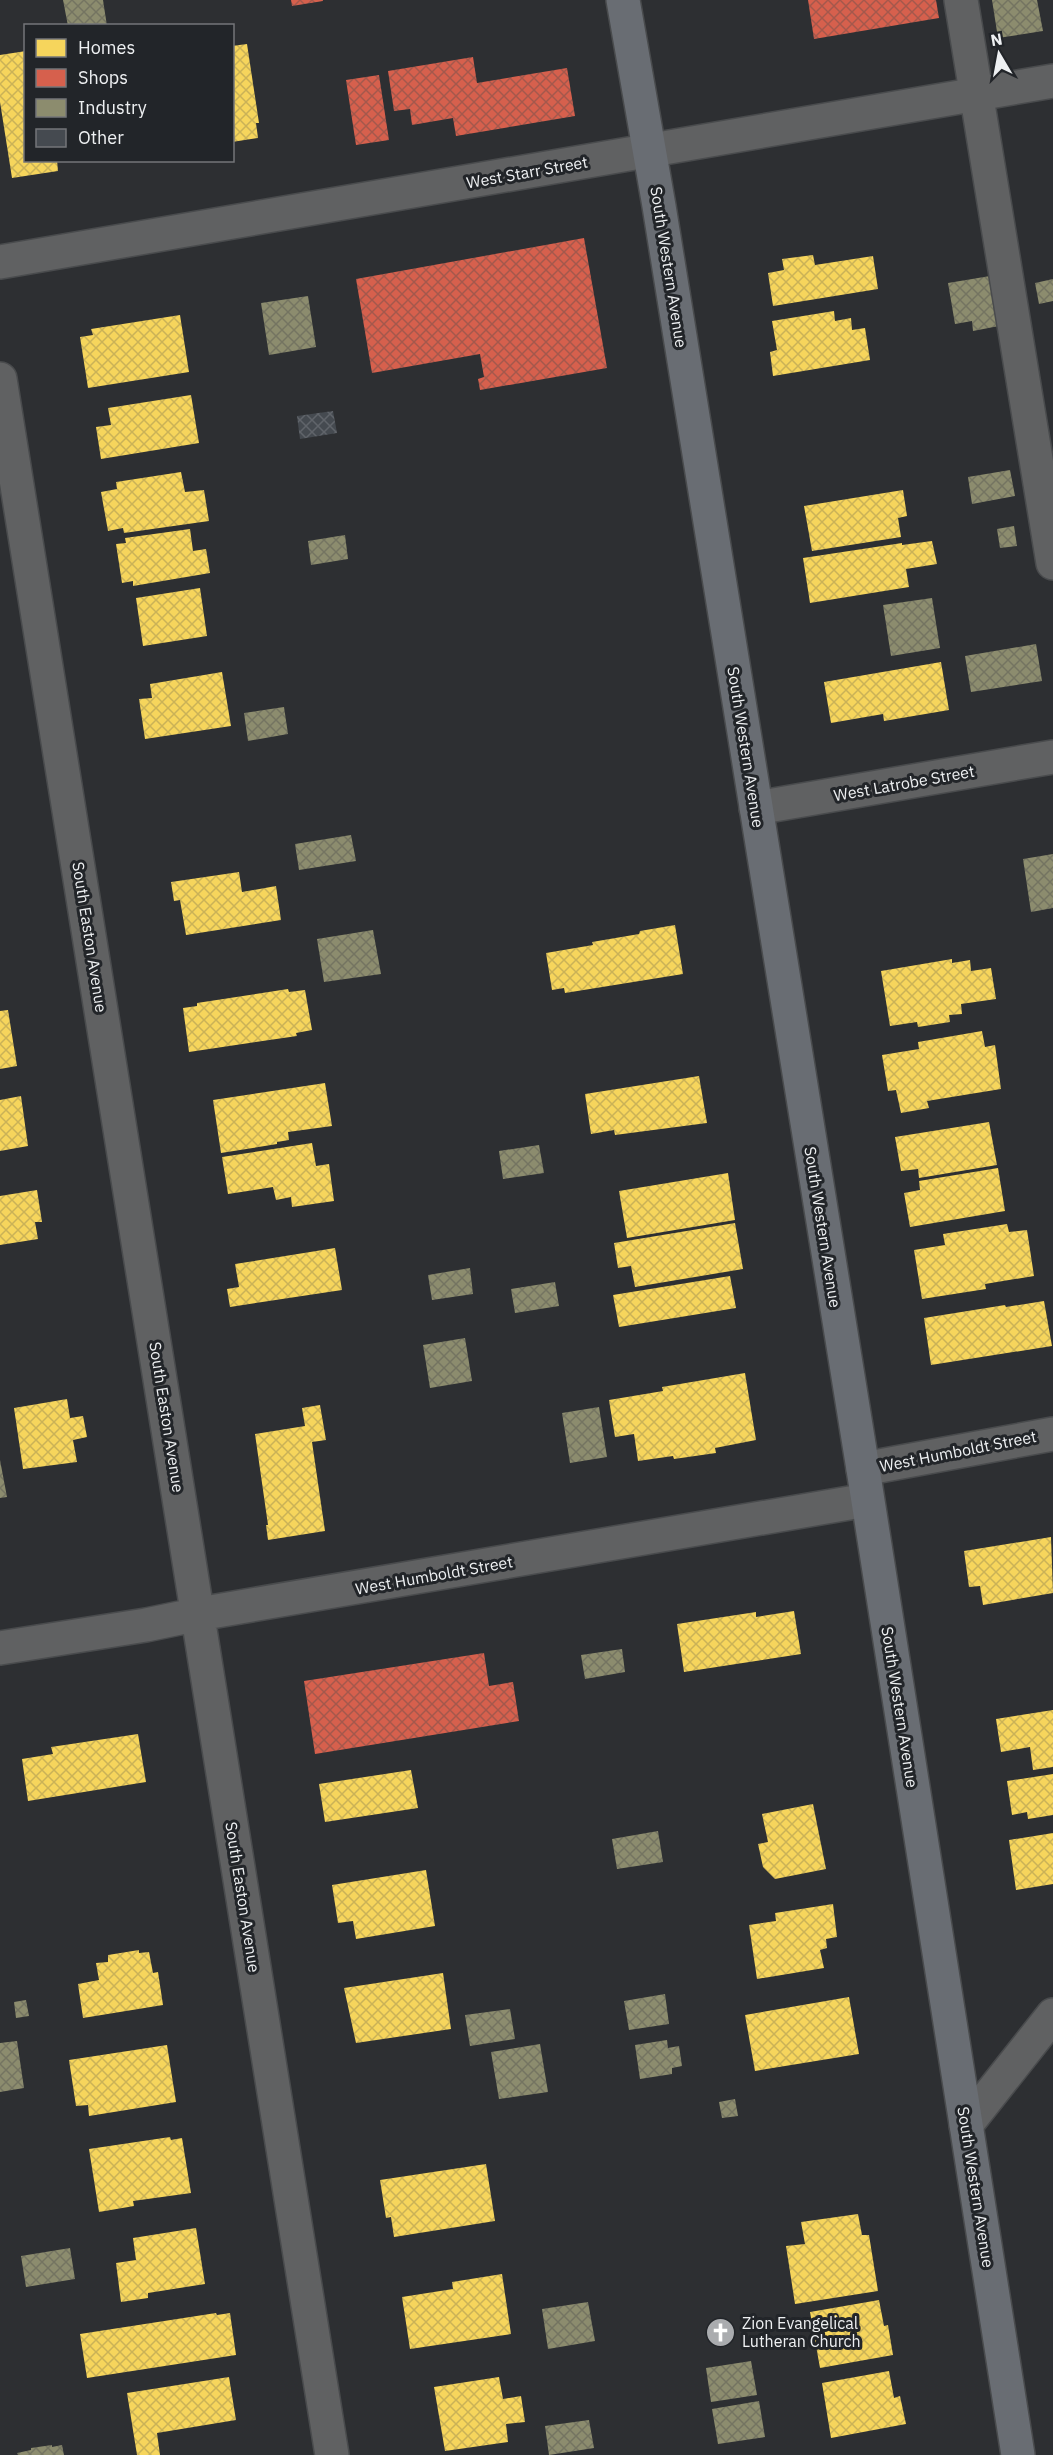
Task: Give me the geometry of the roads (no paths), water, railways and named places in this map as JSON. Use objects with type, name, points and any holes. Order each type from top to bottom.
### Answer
[{"type":"main road","name":"South Western Avenue","points":[[623,0],[650,150],[865,1484],[1018,2455]]},
{"type":"street","points":[[961,0],[1053,563]]},
{"type":"street","name":"West Starr Street","points":[[0,262],[1053,81]]},
{"type":"street","name":"South Easton Avenue","points":[[0,379],[332,2455]]},
{"type":"street","name":"West Latrobe Street","points":[[756,808],[1053,757]]},
{"type":"street","name":"West Humboldt Street","points":[[0,1648],[146,1625],[865,1484],[1053,1434]]},
{"type":"street","points":[[966,2125],[1053,2015]]},
{"type":"place","name":"Zion Evangelical Lutheran Church","points":[[721,2332]]}]
